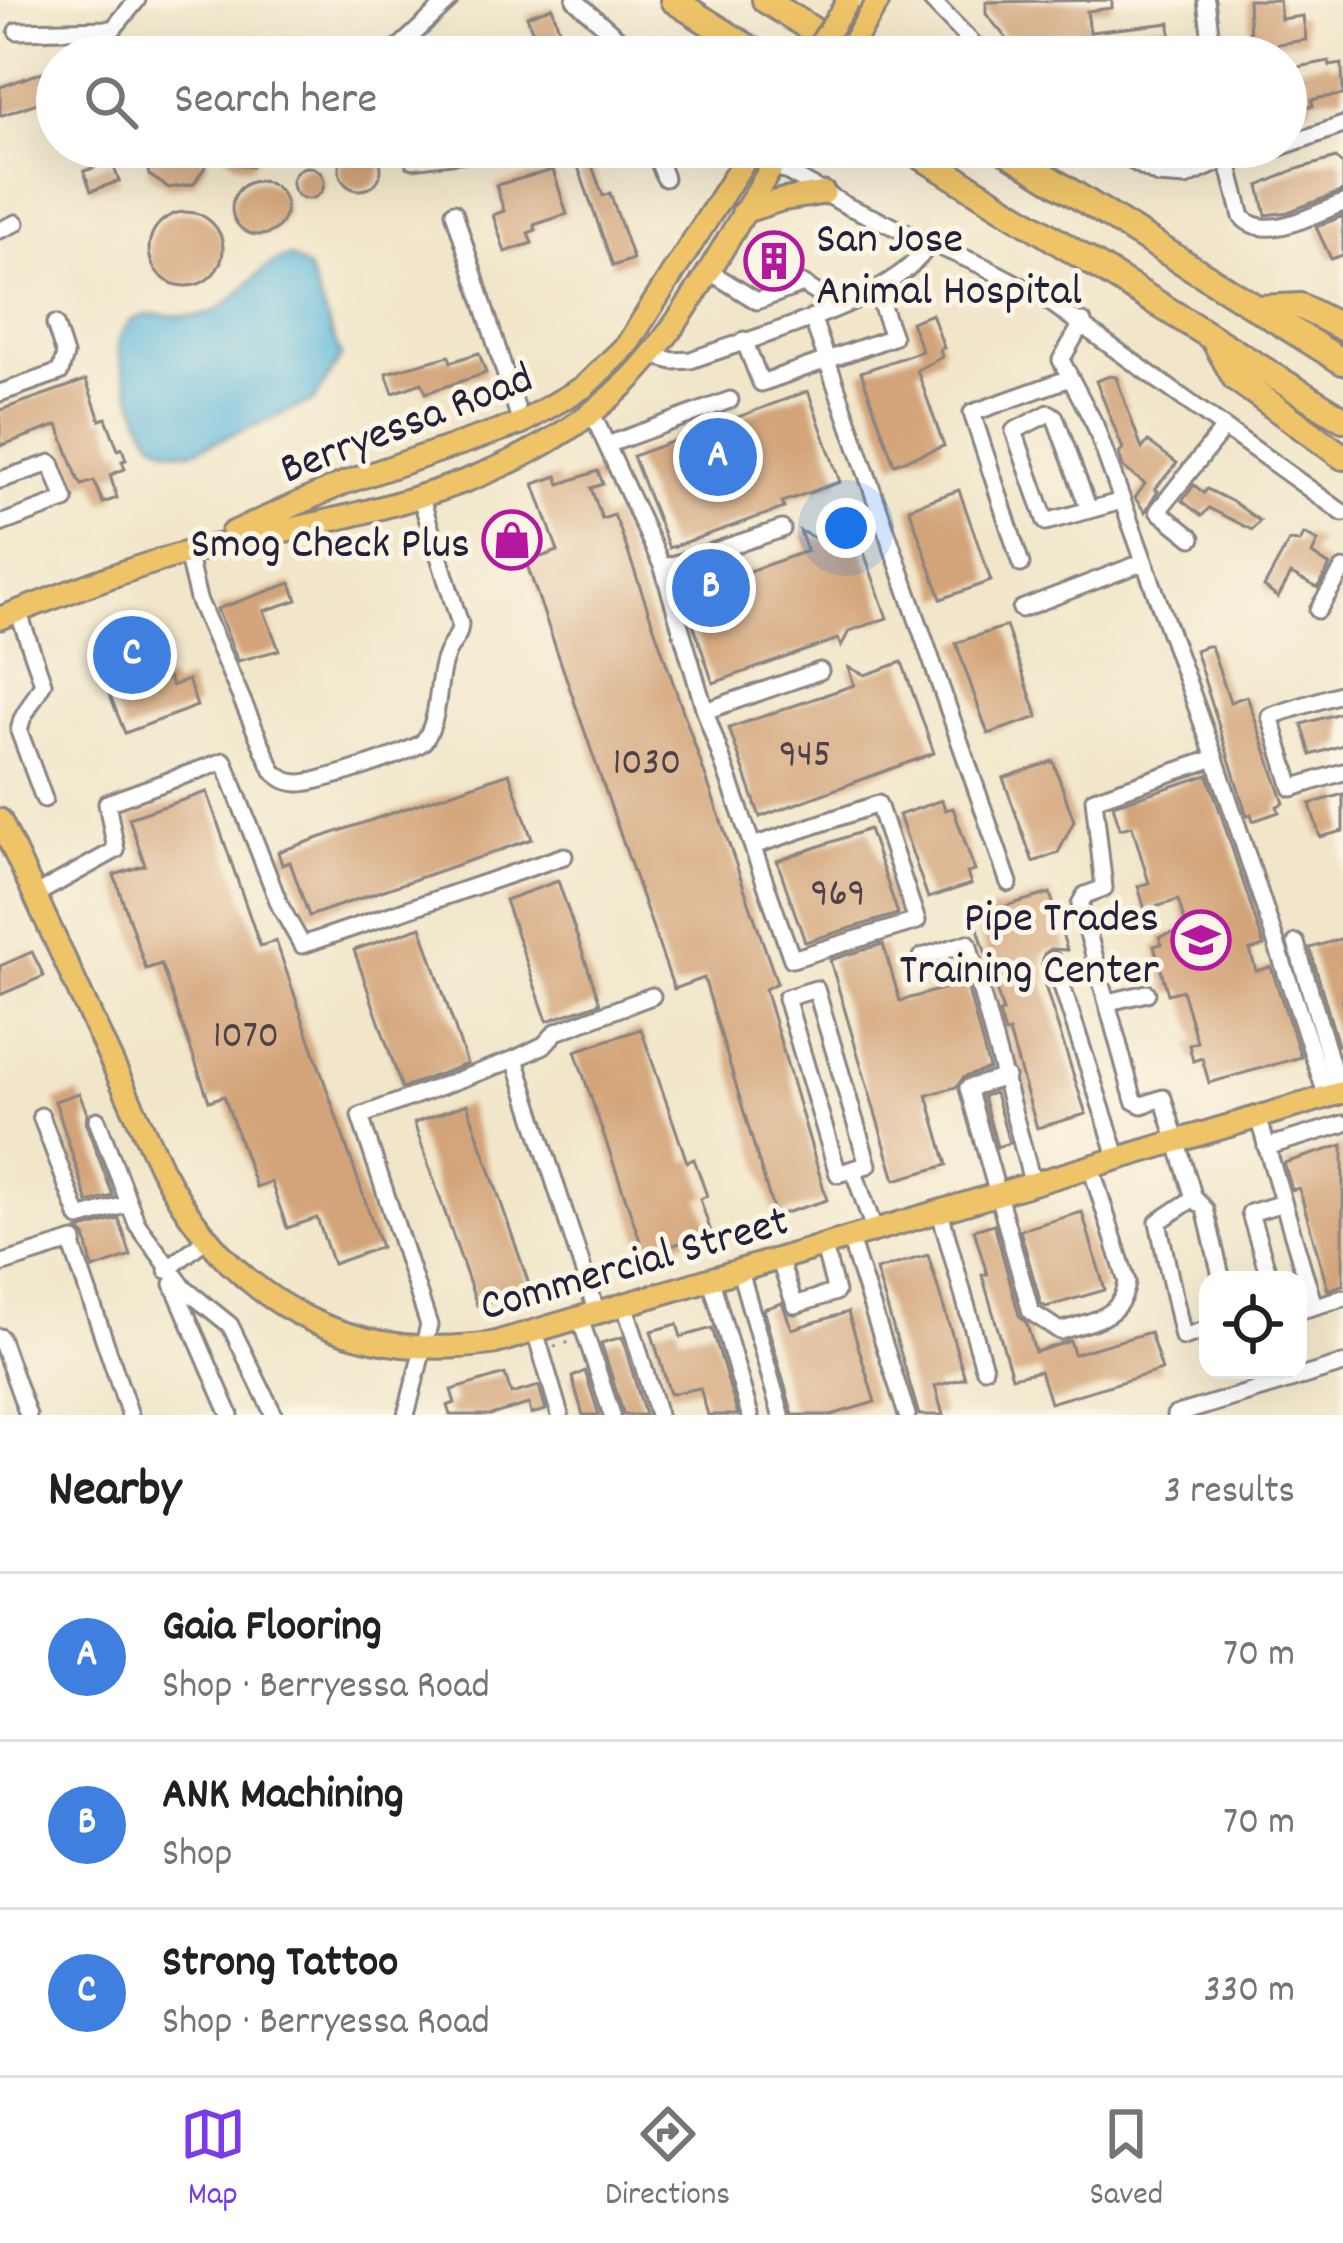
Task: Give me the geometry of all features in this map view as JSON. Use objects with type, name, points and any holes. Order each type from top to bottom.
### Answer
[{"type":"highway","points":[[673,0],[730,36]]},
{"type":"highway","points":[[765,0],[822,36]]},
{"type":"highway","points":[[940,168],[1343,419]]},
{"type":"highway","points":[[1033,168],[1343,362]]},
{"type":"highway","points":[[1256,308],[1300,306],[1343,328]]},
{"type":"highway","points":[[1214,340],[1235,378],[1343,457]]},
{"type":"main road","points":[[826,36],[849,0]]},
{"type":"main road","points":[[856,36],[875,7]]},
{"type":"main road","name":"Berryessa Road","points":[[10,614],[187,553],[344,483],[521,423],[584,386],[627,345],[737,168]]},
{"type":"main road","name":"Berryessa Road","points":[[187,553],[383,508],[524,457],[592,413],[651,355],[771,168]]},
{"type":"main road","points":[[743,212],[824,194]]},
{"type":"main road","points":[[0,640],[10,614]]},
{"type":"main road","name":"Commercial Street","points":[[0,820],[180,1204],[206,1240],[266,1296],[347,1335],[425,1348],[537,1340],[625,1305],[1337,1094]]},
{"type":"street","points":[[16,31],[113,29],[137,0]]},
{"type":"street","points":[[411,36],[450,0]]},
{"type":"street","points":[[575,0],[615,36]]},
{"type":"street","points":[[931,0],[966,36]]},
{"type":"street","points":[[1206,0],[1210,36]]},
{"type":"street","points":[[1307,137],[1343,124]]},
{"type":"street","points":[[661,168],[665,178]]},
{"type":"street","points":[[793,168],[824,194],[1004,277],[1083,322],[1343,513]]},
{"type":"street","points":[[1147,168],[1159,175],[1186,177],[1201,168]]},
{"type":"street","points":[[1229,168],[1242,217],[1249,224],[1269,229],[1343,203]]},
{"type":"street","points":[[454,212],[521,423]]},
{"type":"street","points":[[651,355],[691,360],[819,314],[889,285],[922,259],[930,242]]},
{"type":"street","points":[[707,270],[757,301],[802,284],[820,295],[826,360],[1009,883]]},
{"type":"street","points":[[744,340],[761,382],[893,337],[876,290]]},
{"type":"street","points":[[1083,322],[1060,360],[1095,425],[1337,1094]]},
{"type":"street","points":[[0,393],[60,372],[65,355],[55,324]]},
{"type":"street","points":[[1022,564],[972,413],[1070,378]]},
{"type":"street","points":[[607,445],[730,400]]},
{"type":"street","points":[[592,413],[663,568],[706,711],[792,959],[916,921],[878,804],[753,846]]},
{"type":"street","points":[[1089,510],[1055,417],[1049,413],[1014,431],[1046,522],[1122,501]]},
{"type":"street","points":[[1192,538],[1158,511],[1224,428]]},
{"type":"street","points":[[0,480],[51,463],[65,500],[0,524]]},
{"type":"street","points":[[187,553],[214,641],[273,771],[280,778],[304,783],[415,748],[428,733],[449,648],[459,638],[460,624],[420,495]]},
{"type":"street","points":[[663,568],[782,529]]},
{"type":"street","points":[[1021,610],[1144,562]]},
{"type":"street","points":[[1318,610],[1343,569]]},
{"type":"street","points":[[10,614],[43,682],[19,731],[44,800]]},
{"type":"street","points":[[706,711],[820,670]]},
{"type":"street","points":[[1343,694],[1270,716],[1292,788],[1343,772]]},
{"type":"street","points":[[1215,758],[1094,799],[1104,887],[1085,895],[1080,904],[1134,1101],[1142,1105],[1163,1098],[1194,1198],[1204,1209],[1220,1271]]},
{"type":"street","points":[[34,895],[116,850],[106,803],[224,761],[280,906],[302,945],[564,856]]},
{"type":"street","points":[[922,957],[968,943],[1033,1185]]},
{"type":"street","points":[[1297,943],[1337,1094]]},
{"type":"street","points":[[1054,962],[1118,1159]]},
{"type":"street","points":[[816,989],[868,1165],[853,1169],[838,1174],[786,998],[816,989]]},
{"type":"street","points":[[1109,1002],[1147,993]]},
{"type":"street","points":[[406,1415],[429,1324],[360,1116],[515,1060],[544,1045],[556,1032],[652,996]]},
{"type":"street","points":[[515,1060],[612,1415]]},
{"type":"street","points":[[1006,1077],[968,1088],[1031,1312],[1060,1330],[1112,1314],[1124,1300],[1126,1282],[1091,1167]]},
{"type":"street","points":[[41,1116],[79,1218],[129,1204]]},
{"type":"street","points":[[1258,1117],[1298,1271]]},
{"type":"street","points":[[98,1120],[137,1224],[167,1270],[230,1415]]},
{"type":"street","points":[[1266,1147],[1343,1124]]},
{"type":"street","points":[[853,1169],[875,1232]]},
{"type":"street","points":[[1194,1198],[1158,1222],[1183,1336],[1199,1332]]},
{"type":"street","points":[[1267,1271],[1250,1213],[1283,1203]]},
{"type":"street","points":[[940,1212],[984,1368]]},
{"type":"street","points":[[850,1239],[907,1415]]},
{"type":"street","points":[[167,1270],[206,1240]]},
{"type":"street","points":[[0,1264],[72,1241],[130,1415]]},
{"type":"street","points":[[779,1259],[795,1305],[836,1292],[824,1246]]},
{"type":"street","points":[[167,1270],[230,1325],[274,1415]]},
{"type":"street","points":[[740,1271],[781,1415]]},
{"type":"street","points":[[711,1280],[750,1415]]},
{"type":"street","points":[[1307,1309],[1343,1298]]},
{"type":"street","points":[[625,1305],[658,1415]]},
{"type":"street","points":[[0,1336],[28,1415]]},
{"type":"street","points":[[537,1340],[560,1415]]},
{"type":"street","points":[[1175,1415],[1343,1364]]},
{"type":"path","points":[[537,1340],[588,1322]]},
{"type":"water","points":[[290,257],[308,269],[341,357],[314,401],[191,452],[159,444],[146,430],[122,367],[118,346],[126,326],[146,315],[208,314],[267,267]]},
{"type":"building","points":[[1112,0],[1112,8],[1087,11],[1090,32],[1170,23],[1170,36],[1004,36],[986,14],[986,2]]},
{"type":"building","points":[[1248,0],[1279,0],[1281,19],[1303,16],[1306,36],[1250,36]]},
{"type":"building","points":[[552,7],[561,36],[534,36],[527,16]]},
{"type":"building","points":[[1342,64],[1343,95],[1312,100],[1313,106],[1307,107],[1307,65]]},
{"type":"building","points":[[36,74],[36,103],[0,116],[0,87]]},
{"type":"building","points":[[1336,158],[1343,165],[1343,191],[1288,212],[1266,215],[1259,186]]},
{"type":"building","points":[[114,168],[119,181],[91,191],[84,171]]},
{"type":"building","points":[[148,168],[204,168],[194,184],[169,188],[149,175]]},
{"type":"building","points":[[302,168],[314,168],[323,177],[323,189],[314,198],[302,198],[293,189],[293,177]]},
{"type":"building","points":[[339,168],[381,168],[375,184],[360,190],[345,184],[339,169]]},
{"type":"building","points":[[578,168],[593,168],[603,196],[610,193],[633,259],[613,266]]},
{"type":"building","points":[[553,170],[567,214],[534,225],[536,230],[528,233],[532,243],[505,252],[493,215],[504,211],[496,185]]},
{"type":"building","points":[[259,181],[278,189],[286,208],[278,227],[259,235],[240,227],[232,208],[240,189]]},
{"type":"building","points":[[186,212],[212,223],[223,249],[212,275],[186,286],[160,275],[149,249],[160,223]]},
{"type":"building","points":[[1343,216],[1343,255],[1331,259],[1316,227]]},
{"type":"building","name":"San Jose Animal Hospital","points":[[763,236],[800,260],[791,276],[778,280],[747,262]]},
{"type":"building","points":[[932,314],[944,348],[940,349],[942,357],[917,370],[944,446],[894,464],[861,372],[922,351],[911,322]]},
{"type":"building","points":[[479,353],[486,373],[426,393],[422,383],[393,393],[386,373],[449,356],[451,362]]},
{"type":"building","points":[[1116,377],[1142,449],[1148,441],[1177,463],[1155,489],[1145,512],[1135,498],[1145,484],[1123,467],[1119,454],[1123,449],[1096,381]]},
{"type":"building","points":[[86,380],[100,420],[106,418],[126,460],[122,461],[125,469],[110,475],[117,498],[103,503],[94,481],[82,485],[78,479],[58,425],[0,446],[0,410]]},
{"type":"building","points":[[808,391],[840,482],[782,502],[784,508],[669,548],[633,456]]},
{"type":"building","points":[[598,471],[603,484],[591,488],[602,519],[614,515],[620,529],[777,983],[765,989],[827,1200],[775,1216],[704,978],[674,989],[526,562],[558,551],[534,484],[557,476],[560,484]]},
{"type":"building","points":[[1194,485],[1235,503],[1260,521],[1252,530],[1209,508],[1202,516],[1182,501]]},
{"type":"building","points":[[959,490],[991,581],[941,599],[909,508]]},
{"type":"building","name":"Smog Check Plus","points":[[517,518],[530,554],[507,562],[494,526]]},
{"type":"building","points":[[855,527],[887,618],[849,631],[841,647],[838,639],[713,683],[683,594],[807,551],[800,531],[817,539]]},
{"type":"building","points":[[1304,534],[1318,541],[1312,554],[1330,566],[1318,588],[1291,574],[1278,598],[1264,587],[1289,541],[1300,542]]},
{"type":"building","points":[[291,583],[297,600],[264,611],[279,650],[238,661],[217,609]]},
{"type":"building","points":[[1006,626],[1038,717],[988,734],[956,643]]},
{"type":"building","points":[[144,634],[160,682],[169,678],[172,686],[188,680],[197,706],[125,733],[101,673],[114,667],[106,645]]},
{"type":"building","points":[[1211,646],[1230,702],[1247,696],[1284,803],[1277,806],[1279,812],[1253,821],[1251,814],[1247,816],[1195,650]]},
{"type":"building","points":[[902,662],[934,753],[760,817],[729,728],[854,685],[848,667],[865,675]]},
{"type":"building","points":[[1343,712],[1343,745],[1311,755],[1302,724]]},
{"type":"building","points":[[1053,761],[1074,821],[1058,853],[1033,862],[1003,778]]},
{"type":"building","points":[[509,773],[532,839],[309,916],[290,862],[282,865],[278,852]]},
{"type":"building","points":[[1208,775],[1264,946],[1250,950],[1256,971],[1271,967],[1301,1057],[1209,1083],[1202,1058],[1193,1061],[1189,1045],[1197,1042],[1182,990],[1168,994],[1154,946],[1162,944],[1159,937],[1187,929],[1178,900],[1145,910],[1138,886],[1149,883],[1132,826],[1120,829],[1113,805]]},
{"type":"building","points":[[207,792],[260,946],[276,941],[381,1247],[333,1264],[317,1218],[287,1228],[271,1182],[256,1187],[224,1096],[209,1101],[161,964],[146,969],[114,875],[145,865],[129,818]]},
{"type":"building","points":[[1343,794],[1343,831],[1320,837],[1310,804]]},
{"type":"building","points":[[942,800],[945,810],[953,808],[975,871],[967,873],[971,884],[928,898],[899,815]]},
{"type":"building","points":[[869,829],[898,914],[805,942],[777,861]]},
{"type":"building","points":[[558,881],[600,1003],[547,1021],[505,900]]},
{"type":"building","points":[[1050,893],[1067,950],[1051,949],[1044,954],[1047,979],[1043,980],[1086,1114],[1037,1128],[999,1013],[1003,1012],[974,915]]},
{"type":"building","points":[[421,927],[467,1064],[402,1088],[354,950]]},
{"type":"building","points":[[1343,938],[1343,1044],[1338,1045],[1310,948]]},
{"type":"building","points":[[883,944],[900,1001],[966,982],[989,1069],[964,1077],[956,1087],[927,1095],[947,1165],[895,1180],[830,960]]},
{"type":"building","points":[[32,952],[44,976],[0,995],[0,966]]},
{"type":"building","points":[[641,1029],[687,1162],[694,1159],[707,1196],[700,1199],[711,1232],[645,1255],[575,1051]]},
{"type":"building","points":[[79,1093],[113,1196],[88,1203],[55,1101]]},
{"type":"building","points":[[995,1093],[1009,1143],[997,1147],[983,1096]]},
{"type":"building","points":[[467,1104],[530,1287],[477,1305],[414,1123]]},
{"type":"building","points":[[1343,1145],[1343,1285],[1328,1290],[1299,1188],[1292,1190],[1284,1163]]},
{"type":"building","points":[[1082,1212],[1105,1290],[1046,1307],[1041,1304],[1020,1230]]},
{"type":"building","points":[[119,1219],[131,1256],[93,1269],[85,1236],[78,1230]]},
{"type":"building","points":[[994,1224],[1019,1315],[1027,1324],[1035,1352],[1070,1341],[1074,1354],[1150,1332],[1162,1370],[1050,1403],[1040,1371],[1012,1377],[974,1230]]},
{"type":"building","points":[[928,1255],[965,1378],[935,1386],[943,1415],[919,1415],[876,1270]]},
{"type":"building","points":[[782,1303],[792,1329],[848,1312],[875,1402],[831,1415],[793,1415],[763,1309]]},
{"type":"building","points":[[677,1324],[681,1337],[712,1328],[738,1415],[708,1415],[700,1388],[670,1394],[651,1331]]},
{"type":"building","points":[[622,1337],[645,1415],[624,1415],[601,1343]]},
{"type":"building","points":[[585,1371],[599,1415],[583,1415],[572,1377]]},
{"type":"building","points":[[505,1374],[511,1394],[539,1386],[546,1410],[531,1414],[529,1404],[490,1415],[450,1415],[447,1406],[455,1403],[451,1390]]},
{"type":"place","name":"San Jose Animal Hospital","points":[[774,261]]},
{"type":"place","name":"Gaia Flooring","points":[[718,457]]},
{"type":"place","name":"Smog Check Plus","points":[[512,540]]},
{"type":"place","name":"ANK Machining","points":[[711,588]]},
{"type":"place","name":"Strong Tattoo","points":[[132,655]]},
{"type":"place","name":"Pipe Trades Training Center","points":[[1201,940]]}]
